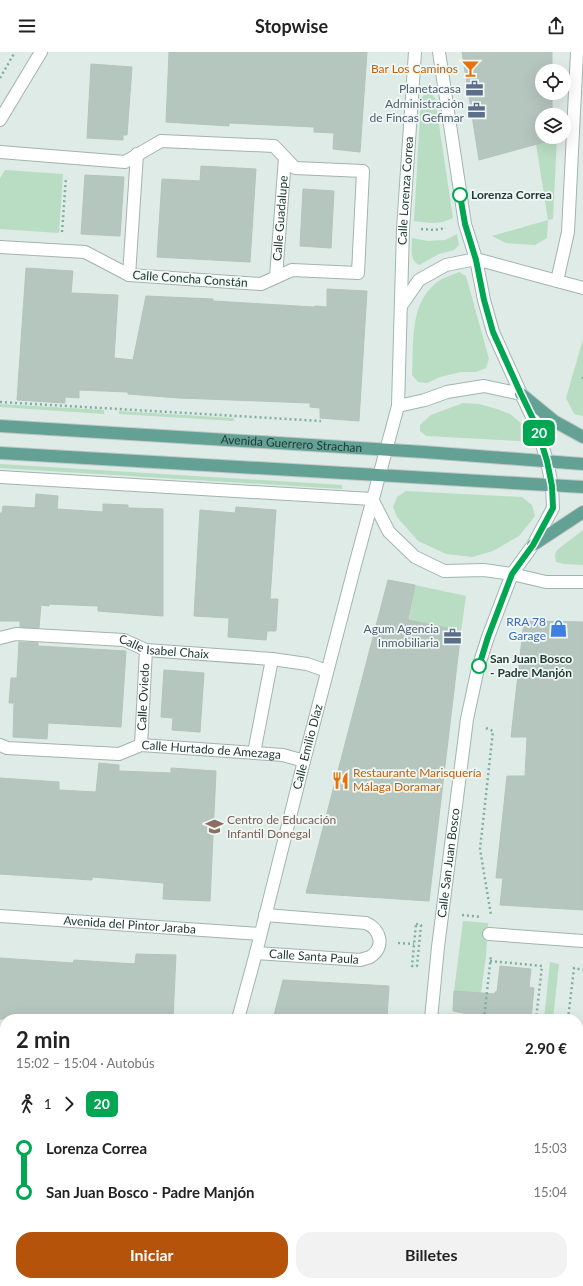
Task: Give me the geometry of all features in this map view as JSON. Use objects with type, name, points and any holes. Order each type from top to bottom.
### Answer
[{"type":"main road","points":[[521,394],[554,421],[583,437]]},
{"type":"main road","name":"Avenida Guerrero Strachan","points":[[0,426],[387,450],[583,464]]},
{"type":"main road","name":"Avenida Guerrero Strachan","points":[[0,453],[583,487]]},
{"type":"main road","points":[[533,545],[583,512]]},
{"type":"street","points":[[0,120],[41,52]]},
{"type":"street","name":"Calle Lorenza Correa","points":[[380,475],[398,406],[403,216],[415,52]]},
{"type":"street","points":[[439,52],[465,224],[476,260],[484,300],[493,332],[536,425],[547,461]]},
{"type":"street","points":[[557,282],[568,232],[579,82],[577,52]]},
{"type":"street","points":[[0,152],[126,162],[137,154],[161,141],[274,146],[284,158]]},
{"type":"street","points":[[129,275],[137,154]]},
{"type":"street","name":"Calle Concha Constán","points":[[0,247],[85,252],[129,275],[261,284],[292,270],[358,273],[363,171],[295,168],[284,158]]},
{"type":"street","name":"Calle Guadalupe","points":[[276,277],[284,158]]},
{"type":"street","points":[[401,306],[419,280],[446,265],[476,260],[583,288]]},
{"type":"street","points":[[398,406],[425,400],[447,392],[484,386],[521,394]]},
{"type":"street","name":"Calle San Juan Bosco","points":[[431,1014],[438,947],[468,719],[478,668],[512,574],[533,545],[553,508],[552,486],[547,461]]},
{"type":"street","name":"Calle Emilio Díaz","points":[[239,1014],[327,671],[372,499],[380,475]]},
{"type":"street","points":[[0,476],[372,499],[389,532],[415,557],[444,570],[484,570],[512,574],[546,582],[583,582]]},
{"type":"street","name":"Calle Isabel Chaix","points":[[0,638],[16,634],[124,640],[146,650],[272,659],[307,664],[327,671]]},
{"type":"street","name":"Calle Oviedo","points":[[141,745],[146,650]]},
{"type":"street","points":[[254,753],[272,659]]},
{"type":"street","name":"Calle Hurtado de Amezaga","points":[[0,745],[7,748],[119,754],[141,745],[283,755],[304,761]]},
{"type":"street","name":"Calle Santa Paula","points":[[256,953],[360,960],[370,956],[378,949],[378,932],[373,926],[366,923],[265,915]]},
{"type":"street","name":"Avenida del Pintor Jaraba","points":[[0,916],[260,934]]},
{"type":"street","points":[[489,934],[583,941]]},
{"type":"path","points":[[0,78],[15,52]]},
{"type":"path","points":[[62,236],[66,174]]},
{"type":"path","points":[[418,229],[435,230],[450,228]]},
{"type":"path","points":[[583,377],[583,381]]},
{"type":"path","points":[[0,402],[321,421]]},
{"type":"path","points":[[486,728],[493,731],[480,849],[491,918],[489,934]]},
{"type":"path","points":[[462,908],[461,915],[491,918]]},
{"type":"path","points":[[417,966],[412,966],[414,944],[416,924],[421,925]]},
{"type":"path","points":[[485,1014],[491,955]]},
{"type":"path","points":[[490,961],[542,966],[537,1014]]},
{"type":"path","points":[[569,1014],[574,968],[583,970]]},
{"type":"green space","points":[[425,94],[431,94],[435,98],[453,218],[438,223],[414,221],[421,98]]},
{"type":"green space","points":[[536,144],[557,144],[553,219],[548,220]]},
{"type":"green space","points":[[5,170],[63,174],[59,233],[0,229],[0,178]]},
{"type":"green space","points":[[548,220],[547,238],[535,245],[506,243],[492,236]]},
{"type":"green space","points":[[457,234],[459,245],[454,250],[439,254],[419,265],[412,257],[412,238],[428,241],[445,240]]},
{"type":"green space","points":[[459,272],[466,276],[489,359],[486,368],[476,372],[461,372],[440,377],[427,383],[418,382],[412,375],[413,338],[417,313],[421,302],[427,292],[436,283]]},
{"type":"green space","points":[[583,339],[583,416],[574,414],[566,398]]},
{"type":"green space","points":[[463,403],[479,404],[510,414],[527,428],[527,435],[524,440],[519,441],[426,436],[420,431],[420,425],[431,415]]},
{"type":"green space","points":[[0,404],[104,410],[104,414],[0,407]]},
{"type":"green space","points":[[119,411],[234,418],[234,421],[119,414]]},
{"type":"green space","points":[[0,464],[342,485],[342,489],[0,468]]},
{"type":"green space","points":[[406,491],[522,497],[532,505],[535,516],[519,536],[493,551],[472,557],[446,554],[418,541],[397,517],[393,507],[397,497]]},
{"type":"green space","points":[[583,530],[583,565],[556,562],[555,555],[557,550]]},
{"type":"green space","points":[[415,585],[466,596],[461,631],[409,620]]},
{"type":"green space","points":[[463,921],[488,923],[486,956],[481,993],[454,991]]},
{"type":"green space","points":[[550,962],[559,964],[554,1014],[545,1014]]},
{"type":"building","points":[[169,52],[367,52],[360,152],[333,149],[334,133],[314,132],[314,127],[229,123],[229,126],[166,122]]},
{"type":"building","points":[[462,52],[552,52],[552,64],[535,64],[535,100],[552,100],[552,108],[535,108],[535,144],[537,144],[479,160]]},
{"type":"building","points":[[91,64],[132,67],[127,135],[123,135],[123,140],[87,138]]},
{"type":"building","points":[[201,166],[256,169],[250,262],[157,257],[162,179],[200,181]]},
{"type":"building","points":[[85,175],[124,177],[120,236],[81,234]]},
{"type":"building","points":[[303,189],[334,191],[331,248],[300,246]]},
{"type":"building","points":[[26,268],[73,271],[71,293],[118,295],[114,358],[133,360],[146,296],[327,307],[327,289],[367,291],[359,421],[320,418],[320,408],[310,407],[310,403],[179,398],[128,394],[128,392],[79,390],[79,398],[65,397],[65,403],[17,400]]},
{"type":"building","points":[[36,494],[58,496],[57,509],[103,512],[103,504],[128,505],[128,508],[163,509],[163,616],[98,611],[98,606],[49,604],[49,606],[41,605],[39,628],[20,627],[20,621],[0,621],[0,513],[2,513],[3,506],[35,508]]},
{"type":"building","points":[[236,507],[276,510],[270,599],[278,599],[276,631],[267,631],[266,640],[228,637],[229,618],[194,616],[200,510],[235,513]]},
{"type":"building","points":[[388,580],[415,585],[408,620],[461,631],[429,901],[306,893]]},
{"type":"building","points":[[524,621],[583,622],[583,910],[500,905],[503,878],[496,878],[507,776],[525,776],[527,737],[511,737]]},
{"type":"building","points":[[19,642],[38,643],[38,646],[126,651],[121,727],[48,723],[47,739],[13,737],[14,703],[9,703],[11,678],[17,678]]},
{"type":"building","points":[[164,670],[204,673],[200,732],[172,730],[173,718],[161,717]]},
{"type":"building","points":[[99,763],[119,765],[119,771],[171,773],[171,768],[216,771],[210,901],[163,899],[164,883],[92,877],[92,880],[0,874],[0,778],[59,782],[59,790],[96,792]]},
{"type":"building","points":[[136,954],[176,955],[173,1014],[0,1014],[0,958],[73,963],[74,960],[135,964]]},
{"type":"building","points":[[500,966],[531,969],[529,987],[534,988],[531,1014],[468,1014],[453,1011],[454,991],[495,994],[495,992],[497,992]]},
{"type":"building","points":[[283,980],[389,986],[387,1014],[274,1014]]},
{"type":"bus line","name":"20","points":[[460,195],[465,224],[476,260],[484,300],[493,332],[536,425],[547,461],[552,486],[553,508],[533,545],[512,574],[488,637],[479,666]]},
{"type":"place","name":"Bar Los Caminos","points":[[471,69]]},
{"type":"place","name":"Planetacasa","points":[[474,89]]},
{"type":"place","name":"Administración de Fincas Gefimar","points":[[477,111]]},
{"type":"place","name":"Lorenza Correa","points":[[460,195]]},
{"type":"place","name":"RRA 78 Garage","points":[[559,629]]},
{"type":"place","name":"Agum Agencia Inmobiliaria","points":[[452,636]]},
{"type":"place","name":"San Juan Bosco - Padre Manjón","points":[[479,666]]},
{"type":"place","name":"Restaurante Marisquería Málaga Doramar","points":[[340,780]]},
{"type":"place","name":"Centro de Educación Infantil Donegal","points":[[214,827]]}]
